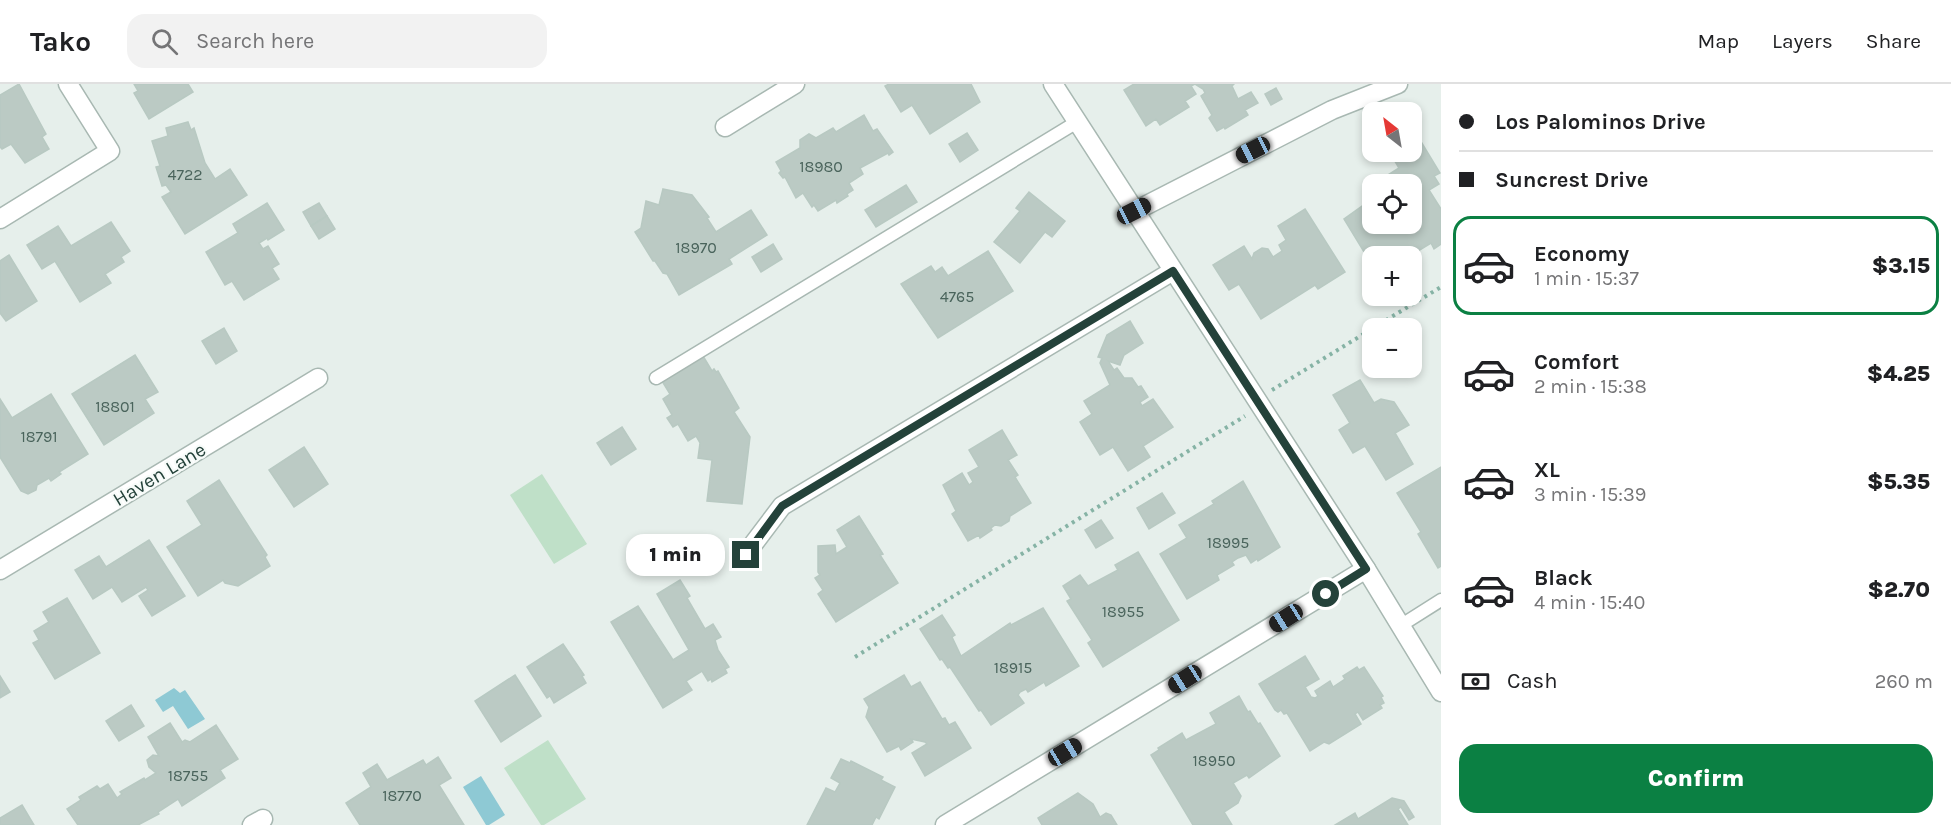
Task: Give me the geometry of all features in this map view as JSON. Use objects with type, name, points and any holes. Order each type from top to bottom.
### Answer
[{"type":"street","points":[[0,219],[110,151],[68,84]]},
{"type":"street","points":[[725,127],[795,84]]},
{"type":"street","points":[[1053,84],[1366,569],[1441,692]]},
{"type":"street","points":[[1134,211],[1332,110],[1398,84]]},
{"type":"street","points":[[746,555],[782,506],[1173,271]]},
{"type":"street","name":"Haven Lane","points":[[0,570],[318,378]]},
{"type":"street","points":[[945,825],[1366,569]]},
{"type":"lane","points":[[656,378],[1077,122]]},
{"type":"lane","points":[[1400,626],[1441,600]]},
{"type":"path","points":[[1391,318],[1441,287]]},
{"type":"path","points":[[855,657],[1362,336]]},
{"type":"green space","points":[[542,474],[587,544],[554,564],[510,495]]},
{"type":"green space","points":[[548,740],[586,799],[541,825],[504,768]]},
{"type":"water","points":[[174,688],[180,693],[185,690],[205,719],[188,729],[173,706],[163,712],[155,700]]},
{"type":"water","points":[[481,776],[505,815],[489,825],[486,825],[463,787]]},
{"type":"building","points":[[19,84],[46,134],[42,137],[49,149],[25,163],[11,144],[2,149],[0,147],[0,95]]},
{"type":"building","points":[[134,84],[188,84],[193,92],[149,119],[134,93],[138,91]]},
{"type":"building","points":[[889,84],[971,84],[980,102],[930,134],[912,105],[901,112],[885,86]]},
{"type":"building","points":[[1134,84],[1195,84],[1191,86],[1196,94],[1185,101],[1189,107],[1160,125],[1156,119],[1146,126],[1124,90]]},
{"type":"building","points":[[1195,84],[1234,84],[1232,86],[1238,99],[1251,92],[1258,103],[1245,110],[1248,115],[1225,129],[1224,127],[1217,131],[1209,118],[1212,115],[1201,96],[1205,93]]},
{"type":"building","points":[[1276,88],[1282,99],[1271,105],[1265,94]]},
{"type":"building","points":[[864,115],[873,131],[877,129],[893,152],[860,168],[863,174],[849,183],[853,190],[837,203],[836,200],[818,211],[814,205],[812,207],[803,193],[796,198],[785,177],[783,178],[779,173],[781,171],[776,162],[800,148],[800,140],[809,134],[816,138],[833,128],[836,132]]},
{"type":"building","points":[[188,122],[191,130],[194,128],[205,163],[215,179],[230,169],[247,195],[185,234],[162,197],[171,192],[166,185],[162,186],[156,167],[160,166],[152,141],[168,136],[166,128]]},
{"type":"building","points":[[967,133],[978,150],[960,162],[949,144]]},
{"type":"building","points":[[1422,143],[1440,173],[1434,176],[1439,184],[1429,190],[1441,209],[1441,244],[1434,249],[1431,243],[1422,249],[1422,246],[1362,246],[1362,249],[1344,219],[1362,206],[1362,234],[1422,234],[1422,174],[1390,174],[1399,168],[1395,162],[1422,162]]},
{"type":"building","points":[[906,185],[917,202],[876,227],[865,210]]},
{"type":"building","points":[[663,189],[692,195],[709,217],[707,218],[716,232],[751,210],[767,235],[729,259],[732,264],[679,295],[667,274],[663,273],[653,261],[635,232],[641,228],[646,201],[659,205]]},
{"type":"building","points":[[1029,192],[1065,221],[1052,237],[1045,232],[1020,263],[994,242],[1020,211],[1016,208]]},
{"type":"building","points":[[267,203],[284,230],[259,243],[263,249],[268,246],[279,264],[272,268],[279,279],[244,300],[232,281],[225,285],[206,252],[238,233],[233,224]]},
{"type":"building","points":[[319,203],[327,216],[311,226],[303,212]]},
{"type":"building","points":[[1305,209],[1345,272],[1318,289],[1315,285],[1261,319],[1239,284],[1229,290],[1213,265],[1244,246],[1252,259],[1254,253],[1262,248],[1268,249],[1273,257],[1282,251],[1279,245],[1286,240],[1278,226]]},
{"type":"building","points":[[327,216],[335,229],[319,239],[311,226]]},
{"type":"building","points":[[111,222],[130,251],[121,257],[124,262],[105,274],[111,283],[80,302],[55,261],[42,269],[27,245],[58,226],[71,246]]},
{"type":"building","points":[[773,244],[782,259],[761,272],[752,257]]},
{"type":"building","points":[[988,251],[1013,291],[938,338],[901,284],[931,266],[935,272],[942,267],[948,276]]},
{"type":"building","points":[[9,255],[37,301],[6,321],[0,313],[0,261]]},
{"type":"building","points":[[1130,321],[1143,343],[1124,355],[1120,365],[1108,361],[1124,378],[1132,378],[1138,387],[1141,386],[1148,397],[1140,402],[1142,406],[1153,399],[1173,427],[1143,446],[1150,457],[1128,471],[1113,447],[1100,455],[1080,422],[1092,414],[1084,401],[1110,385],[1100,363],[1102,358],[1098,357],[1107,335]]},
{"type":"building","points":[[224,328],[237,351],[216,364],[202,341]]},
{"type":"building","points":[[135,355],[158,392],[145,399],[154,413],[104,445],[72,394]]},
{"type":"building","points":[[703,356],[712,371],[714,369],[718,371],[739,408],[734,412],[750,437],[742,504],[707,501],[712,460],[698,458],[700,443],[696,436],[688,441],[678,424],[673,427],[667,418],[672,415],[663,399],[670,394],[662,381]]},
{"type":"building","points":[[1360,380],[1374,403],[1381,399],[1394,402],[1409,425],[1395,433],[1413,464],[1386,480],[1365,446],[1353,453],[1339,430],[1350,423],[1333,395]]},
{"type":"building","points":[[51,394],[88,454],[59,472],[61,474],[51,481],[49,478],[37,485],[36,490],[28,494],[21,491],[0,457],[0,399],[12,418]]},
{"type":"building","points":[[622,427],[636,449],[611,465],[597,443]]},
{"type":"building","points":[[1002,430],[1017,455],[1008,460],[1018,475],[1015,477],[1031,503],[1010,516],[1009,521],[1001,526],[995,525],[991,528],[992,530],[980,538],[979,535],[968,541],[952,514],[956,511],[943,485],[962,473],[969,485],[973,482],[968,473],[979,467],[969,450]]},
{"type":"building","points":[[304,447],[328,484],[294,507],[269,470]]},
{"type":"building","points":[[1441,467],[1441,566],[1438,568],[1418,534],[1421,532],[1397,493]]},
{"type":"building","points":[[219,480],[267,555],[265,557],[270,566],[238,586],[225,583],[223,580],[198,596],[167,547],[202,525],[187,501]]},
{"type":"building","points":[[1243,481],[1280,547],[1251,563],[1246,555],[1238,558],[1232,562],[1234,565],[1217,575],[1219,580],[1187,599],[1160,554],[1187,538],[1179,525],[1214,504],[1212,501]]},
{"type":"building","points":[[1162,493],[1175,513],[1149,529],[1137,508]]},
{"type":"building","points":[[859,516],[898,583],[836,622],[818,594],[823,590],[815,578],[820,575],[818,546],[835,545],[836,554],[847,547],[837,530]]},
{"type":"building","points":[[1101,520],[1113,538],[1096,548],[1085,530]]},
{"type":"building","points":[[149,540],[185,596],[152,616],[139,596],[148,590],[146,587],[122,602],[112,587],[93,599],[75,570],[99,556],[106,567]]},
{"type":"building","points":[[1138,552],[1179,620],[1103,667],[1088,643],[1092,640],[1067,601],[1071,599],[1063,586],[1080,575],[1088,586],[1118,570],[1115,565]]},
{"type":"building","points":[[680,580],[690,596],[687,598],[705,629],[713,624],[721,637],[715,640],[718,650],[729,667],[725,669],[727,673],[712,682],[711,679],[708,681],[702,671],[686,681],[692,690],[663,708],[611,622],[638,606],[673,660],[689,650],[657,594]]},
{"type":"building","points":[[67,598],[100,653],[55,679],[33,643],[39,640],[34,631],[49,622],[43,612]]},
{"type":"building","points":[[1043,608],[1079,666],[1046,686],[1044,682],[1028,692],[1026,689],[1020,692],[1018,695],[1024,703],[991,725],[950,667],[948,668],[942,659],[940,660],[920,629],[942,615],[955,635],[952,637],[961,656],[1010,623],[1011,625]]},
{"type":"building","points":[[563,644],[584,675],[582,676],[586,683],[554,703],[550,696],[547,698],[527,667]]},
{"type":"building","points":[[1305,656],[1319,679],[1305,687],[1311,697],[1318,696],[1315,691],[1330,681],[1333,687],[1345,679],[1343,676],[1357,667],[1359,670],[1364,667],[1383,696],[1381,697],[1384,703],[1380,705],[1382,708],[1363,720],[1358,712],[1355,714],[1361,724],[1329,744],[1324,742],[1310,751],[1287,713],[1275,710],[1259,684]]},
{"type":"building","points":[[515,675],[541,716],[501,742],[475,701]]},
{"type":"building","points":[[904,675],[911,687],[920,682],[942,719],[945,718],[949,725],[955,722],[971,748],[925,776],[912,753],[927,744],[925,742],[911,739],[913,742],[901,750],[899,746],[887,752],[866,717],[869,707],[864,699]]},
{"type":"building","points":[[0,676],[10,692],[0,698]]},
{"type":"building","points":[[1239,696],[1248,712],[1250,711],[1258,724],[1260,723],[1280,756],[1249,778],[1247,775],[1233,783],[1241,796],[1238,803],[1224,812],[1232,825],[1193,825],[1151,755],[1182,733],[1186,740],[1216,724],[1210,713]]},
{"type":"building","points":[[131,705],[144,726],[119,741],[106,721]]},
{"type":"building","points":[[170,723],[182,742],[185,740],[190,742],[216,725],[238,759],[220,770],[225,778],[182,806],[178,799],[158,812],[159,814],[138,825],[78,825],[67,809],[81,800],[79,797],[97,786],[100,789],[108,784],[117,798],[122,794],[120,792],[156,773],[149,767],[147,760],[153,755],[159,756],[148,737]]},
{"type":"building","points":[[438,757],[451,778],[439,785],[464,825],[360,825],[346,803],[371,787],[363,773],[377,764],[387,780],[423,760],[426,765]]},
{"type":"building","points":[[841,759],[850,763],[851,761],[883,777],[881,780],[895,787],[879,819],[876,817],[872,825],[807,825],[826,788],[835,792],[840,783],[831,778]]},
{"type":"building","points":[[1078,793],[1093,804],[1100,817],[1106,813],[1111,815],[1117,825],[1042,825],[1038,818]]},
{"type":"building","points":[[1392,798],[1404,801],[1414,817],[1409,820],[1401,807],[1398,809],[1408,825],[1335,825],[1355,813],[1358,819]]},
{"type":"building","points":[[22,805],[34,825],[0,825],[0,818]]},
{"type":"route","points":[[746,555],[782,506],[1173,271],[1366,569],[1326,594]]}]
